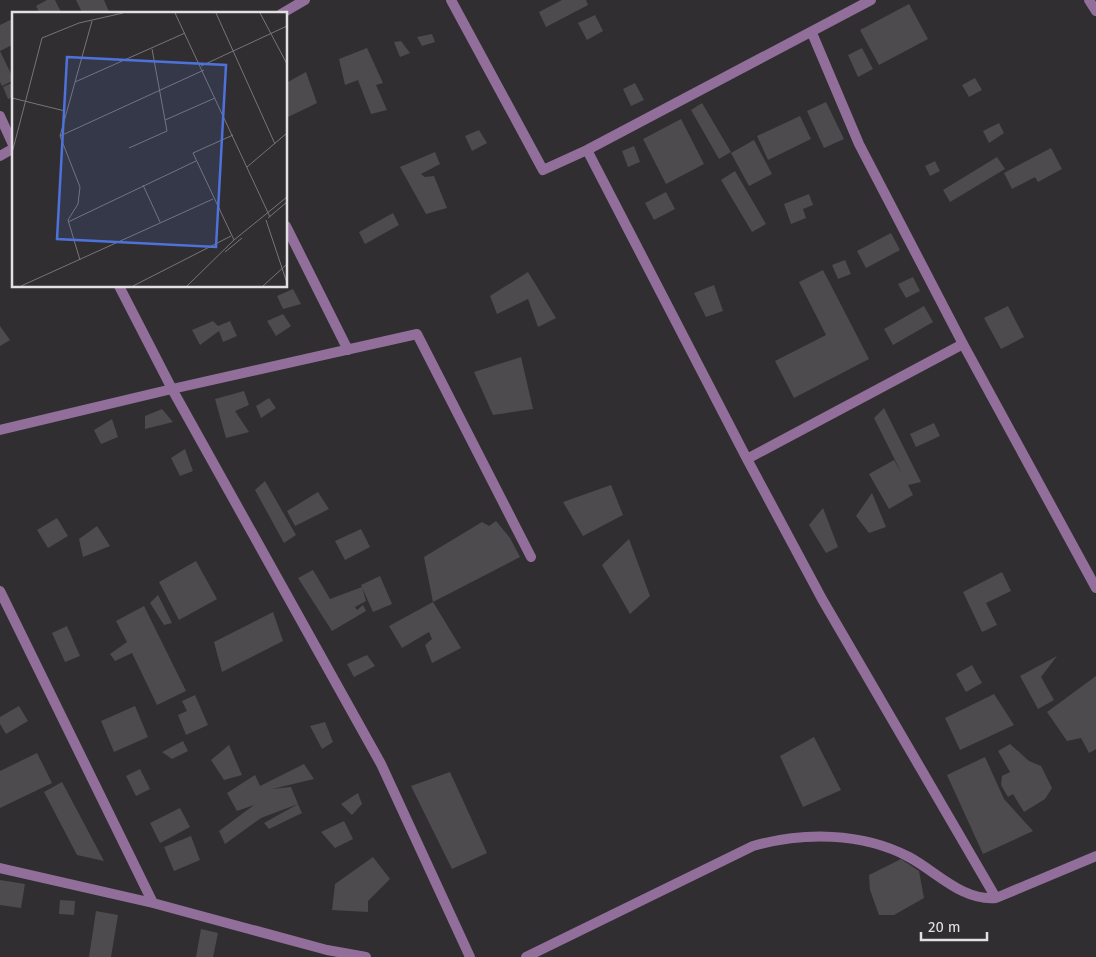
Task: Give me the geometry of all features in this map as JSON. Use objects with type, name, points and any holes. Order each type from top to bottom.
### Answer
[{"type":"street","points":[[284,12],[305,0]]},
{"type":"street","points":[[450,0],[542,170],[587,150],[812,33],[871,0]]},
{"type":"street","points":[[1089,0],[1096,11]]},
{"type":"street","points":[[812,33],[859,144],[963,344],[1096,588]]},
{"type":"street","points":[[0,116],[12,143]]},
{"type":"street","points":[[0,156],[12,148]]},
{"type":"street","points":[[587,150],[747,459],[822,599],[996,898]]},
{"type":"street","points":[[288,230],[348,350]]},
{"type":"street","points":[[120,288],[172,389],[381,764],[470,957]]},
{"type":"street","points":[[0,430],[417,334],[531,557]]},
{"type":"street","points":[[747,459],[963,344]]},
{"type":"street","points":[[0,592],[153,903]]},
{"type":"street","points":[[526,957],[753,846],[778,839],[852,838],[881,844],[909,857],[972,897],[996,898],[1096,856]]},
{"type":"street","points":[[0,868],[153,903],[327,953],[366,957]]},
{"type":"building","points":[[47,0],[55,0],[61,12],[39,12],[36,6]]},
{"type":"building","points":[[76,0],[104,0],[109,12],[82,12]]},
{"type":"building","points":[[562,0],[586,0],[588,5],[546,27],[539,12]]},
{"type":"building","points":[[909,4],[928,39],[879,65],[860,30]]},
{"type":"building","points":[[595,15],[603,31],[587,40],[578,23]]},
{"type":"building","points":[[12,19],[11,35],[12,45],[0,51],[0,25]]},
{"type":"building","points":[[432,34],[435,42],[422,46],[417,37]]},
{"type":"building","points":[[401,41],[410,53],[400,57],[394,42]]},
{"type":"building","points":[[367,48],[383,83],[376,85],[387,110],[371,114],[358,80],[345,85],[339,59]]},
{"type":"building","points":[[862,48],[873,69],[858,77],[848,55]]},
{"type":"building","points":[[0,51],[12,76],[12,81],[2,86],[0,82]]},
{"type":"building","points":[[306,72],[317,103],[288,117],[288,82]]},
{"type":"building","points":[[975,78],[982,90],[969,97],[962,85]]},
{"type":"building","points":[[12,83],[12,98],[8,99],[3,87]]},
{"type":"building","points":[[635,83],[644,100],[631,106],[623,89]]},
{"type":"building","points":[[826,102],[844,139],[824,148],[807,111]]},
{"type":"building","points":[[702,103],[731,152],[719,159],[691,110]]},
{"type":"building","points":[[800,116],[811,139],[768,160],[757,136]]},
{"type":"building","points":[[681,119],[704,164],[666,184],[643,139]]},
{"type":"building","points":[[999,123],[1004,133],[989,143],[983,131]]},
{"type":"building","points":[[479,130],[487,143],[472,151],[465,136]]},
{"type":"building","points":[[754,140],[772,174],[749,186],[731,153]]},
{"type":"building","points":[[634,146],[640,162],[628,167],[622,151]]},
{"type":"building","points":[[1051,148],[1062,169],[1038,182],[1035,177],[1012,189],[1004,173]]},
{"type":"building","points":[[435,152],[440,164],[421,174],[425,177],[434,176],[447,208],[426,214],[400,167]]},
{"type":"building","points":[[997,157],[1005,169],[950,202],[943,190]]},
{"type":"building","points":[[935,161],[940,171],[930,176],[925,166]]},
{"type":"building","points":[[735,171],[766,224],[752,232],[721,180]]},
{"type":"building","points":[[666,192],[675,209],[654,220],[645,203]]},
{"type":"building","points":[[809,194],[813,205],[803,209],[806,218],[791,224],[784,204]]},
{"type":"building","points":[[393,213],[399,225],[365,244],[359,232]]},
{"type":"building","points":[[891,233],[900,250],[866,268],[857,251]]},
{"type":"building","points":[[845,260],[851,274],[838,279],[832,265]]},
{"type":"building","points":[[823,270],[869,359],[794,398],[775,361],[826,335],[799,282]]},
{"type":"building","points":[[528,272],[556,318],[538,327],[528,299],[497,314],[490,296]]},
{"type":"building","points":[[913,277],[920,291],[906,298],[898,284]]},
{"type":"building","points":[[714,285],[723,311],[706,317],[694,293]]},
{"type":"building","points":[[293,289],[301,304],[283,309],[277,296]]},
{"type":"building","points":[[924,306],[933,322],[893,345],[884,329]]},
{"type":"building","points":[[1008,306],[1024,337],[1001,349],[984,318]]},
{"type":"building","points":[[283,314],[291,326],[276,336],[267,321]]},
{"type":"building","points":[[213,321],[218,326],[230,321],[237,336],[223,342],[219,331],[200,345],[192,330]]},
{"type":"building","points":[[0,326],[10,340],[0,346]]},
{"type":"building","points":[[521,357],[533,409],[493,415],[474,372]]},
{"type":"building","points":[[244,391],[249,405],[235,411],[249,432],[226,438],[215,399]]},
{"type":"building","points":[[269,398],[276,408],[261,418],[256,406]]},
{"type":"building","points":[[884,408],[921,482],[908,485],[913,495],[889,509],[869,474],[894,460],[902,474],[874,418]]},
{"type":"building","points":[[162,409],[173,422],[145,429],[145,416]]},
{"type":"building","points":[[112,419],[118,437],[101,444],[94,430]]},
{"type":"building","points":[[934,423],[940,436],[916,447],[910,434]]},
{"type":"building","points":[[185,449],[193,471],[180,476],[171,458]]},
{"type":"building","points":[[265,481],[296,535],[284,543],[255,490]]},
{"type":"building","points":[[611,485],[623,515],[583,536],[563,502]]},
{"type":"building","points":[[318,492],[329,509],[295,526],[287,511]]},
{"type":"building","points":[[872,493],[886,527],[869,533],[856,516]]},
{"type":"building","points":[[823,508],[838,547],[826,553],[809,525]]},
{"type":"building","points":[[57,518],[68,536],[48,548],[37,530]]},
{"type":"building","points":[[496,521],[510,538],[520,557],[433,602],[424,557],[482,522],[489,526]]},
{"type":"building","points":[[97,526],[110,546],[83,557],[79,539]]},
{"type":"building","points":[[361,529],[370,547],[345,560],[335,541]]},
{"type":"building","points":[[629,539],[650,596],[630,614],[602,565]]},
{"type":"building","points":[[196,561],[217,599],[179,620],[159,582]]},
{"type":"building","points":[[313,570],[330,599],[362,587],[366,601],[355,607],[357,610],[363,605],[366,611],[332,631],[298,578]]},
{"type":"building","points":[[1002,572],[1011,591],[986,603],[997,625],[982,632],[963,592]]},
{"type":"building","points":[[380,576],[392,604],[373,612],[361,585]]},
{"type":"building","points":[[158,595],[172,623],[164,625],[150,603]]},
{"type":"building","points":[[433,602],[461,648],[432,663],[425,645],[432,639],[429,632],[402,648],[389,626]]},
{"type":"building","points":[[144,606],[186,691],[157,705],[132,653],[115,661],[110,654],[127,642],[116,621]]},
{"type":"building","points":[[273,612],[283,641],[222,672],[214,642]]},
{"type":"building","points":[[67,626],[80,656],[65,662],[52,633]]},
{"type":"building","points":[[367,655],[375,666],[354,677],[347,664]]},
{"type":"building","points":[[1057,656],[1041,677],[1054,700],[1038,709],[1020,676]]},
{"type":"building","points":[[972,665],[982,683],[966,692],[956,674]]},
{"type":"building","points":[[1096,676],[1096,749],[1089,753],[1081,738],[1067,741],[1047,712]]},
{"type":"building","points":[[994,694],[1014,725],[960,750],[945,718]]},
{"type":"building","points":[[195,695],[208,725],[186,735],[178,715],[187,711],[182,701]]},
{"type":"building","points":[[19,706],[28,721],[6,734],[0,724],[0,717]]},
{"type":"building","points":[[135,706],[148,737],[114,752],[101,721]]},
{"type":"building","points":[[325,722],[333,742],[322,749],[310,726]]},
{"type":"building","points":[[814,737],[841,790],[803,807],[780,756]]},
{"type":"building","points":[[183,741],[188,751],[172,759],[162,752]]},
{"type":"building","points":[[1010,744],[1029,761],[1041,766],[1052,788],[1045,799],[1024,812],[1013,794],[1008,797],[1001,785],[1002,776],[1010,772],[998,751]]},
{"type":"building","points":[[229,745],[242,775],[224,780],[211,760]]},
{"type":"building","points":[[37,753],[52,783],[0,808],[0,771]]},
{"type":"building","points":[[985,757],[1004,799],[1033,831],[983,854],[947,775]]},
{"type":"building","points":[[304,764],[314,779],[272,789],[291,787],[298,804],[261,818],[225,844],[219,831],[254,805],[237,811],[227,793],[255,775],[260,786]]},
{"type":"building","points":[[140,769],[150,789],[136,796],[126,776]]},
{"type":"building","points":[[450,772],[487,853],[452,869],[411,786]]},
{"type":"building","points":[[62,782],[104,861],[77,855],[44,792]]},
{"type":"building","points":[[358,793],[362,804],[352,815],[341,804]]},
{"type":"building","points":[[298,804],[302,813],[269,829],[264,823]]},
{"type":"building","points":[[180,808],[190,827],[160,843],[150,823]]},
{"type":"building","points":[[344,821],[353,839],[335,848],[321,832]]},
{"type":"building","points":[[191,836],[200,860],[174,871],[164,847]]},
{"type":"building","points":[[373,857],[390,879],[368,901],[368,912],[332,910],[335,884]]},
{"type":"building","points":[[901,859],[919,871],[924,898],[894,915],[879,915],[870,890],[869,875]]},
{"type":"building","points":[[0,880],[25,884],[21,908],[0,905]]},
{"type":"building","points":[[60,900],[75,901],[74,915],[59,914]]},
{"type":"building","points":[[96,911],[118,915],[111,957],[89,957]]},
{"type":"building","points":[[201,929],[218,933],[213,957],[196,957]]}]
